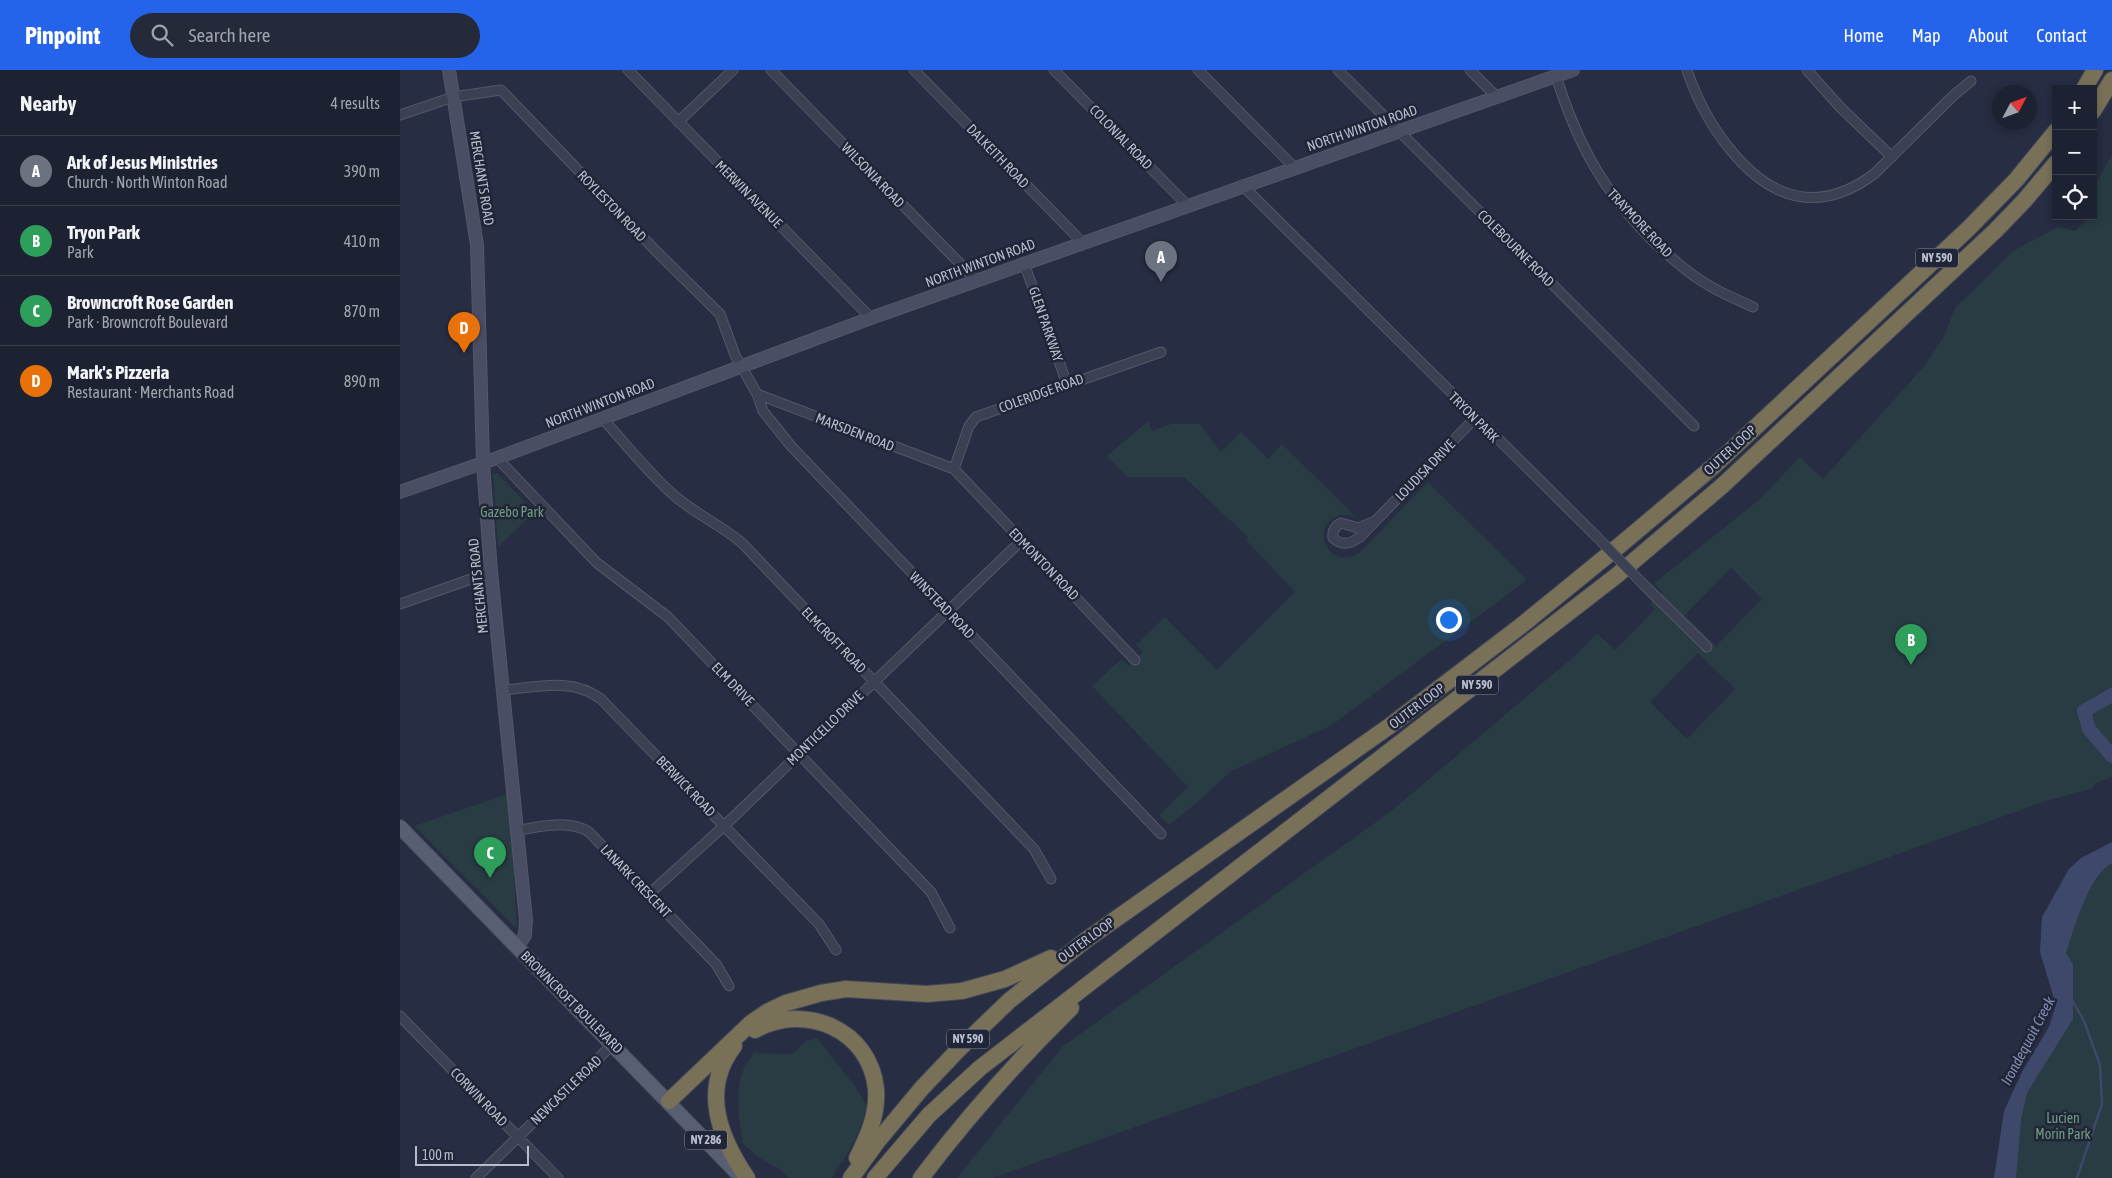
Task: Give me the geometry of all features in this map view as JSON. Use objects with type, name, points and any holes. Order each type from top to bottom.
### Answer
[{"type":"highway","points":[[2086,85],[2095,70]]},
{"type":"highway","points":[[2097,104],[2112,80]]},
{"type":"highway","name":"OUTER LOOP","points":[[851,1178],[899,1115],[970,1038],[1031,982],[1109,924],[1386,729],[1522,625],[1626,541],[1735,446],[1968,229],[2016,180],[2052,136]]},
{"type":"highway","name":"OUTER LOOP","points":[[875,1178],[920,1125],[969,1077],[1557,624],[1712,495],[1995,231],[2052,169]]},
{"type":"highway","points":[[669,1101],[759,1017],[796,999],[825,992],[846,990],[932,994],[962,992],[1027,970],[1109,924]]},
{"type":"highway","points":[[920,1178],[1008,1071],[1133,949]]},
{"type":"highway","points":[[716,1056],[748,1034],[776,1020],[805,1018],[837,1029],[849,1038],[862,1052],[873,1076],[876,1089],[876,1107],[867,1135],[846,1178]]},
{"type":"highway","points":[[747,1178],[724,1137],[719,1123],[716,1101],[718,1082],[725,1060],[735,1045],[748,1034]]},
{"type":"main road","name":"MERCHANTS ROAD","points":[[449,70],[477,246],[483,463],[491,572],[526,925],[524,938],[518,948]]},
{"type":"main road","name":"NORTH WINTON ROAD","points":[[400,492],[497,458],[740,365],[976,280],[1573,70]]},
{"type":"main road","name":"BROWNCROFT BOULEVARD","points":[[400,827],[743,1178]]},
{"type":"street","name":"MERWIN AVENUE","points":[[628,70],[871,318]]},
{"type":"street","points":[[678,122],[733,70]]},
{"type":"street","name":"WILSONIA ROAD","points":[[771,70],[976,280]]},
{"type":"street","name":"DALKEITH ROAD","points":[[914,70],[1082,242]]},
{"type":"street","name":"COLONIAL ROAD","points":[[1054,70],[1187,205]]},
{"type":"street","points":[[1198,70],[1294,167]]},
{"type":"street","name":"COLEBOURNE ROAD","points":[[1338,70],[1694,426]]},
{"type":"street","points":[[1470,70],[1497,97]]},
{"type":"street","points":[[1687,70],[1698,100],[1724,142],[1756,176],[1772,187],[1788,194],[1817,198],[1846,191],[1868,179],[1954,95],[1971,81]]},
{"type":"street","points":[[1807,70],[1840,107],[1892,157]]},
{"type":"street","name":"TRAYMORE ROAD","points":[[1556,76],[1575,130],[1590,163],[1625,212],[1666,253],[1689,272],[1715,290],[1753,307]]},
{"type":"street","name":"ROYLESTON ROAD","points":[[453,97],[500,90],[656,251],[720,314],[740,365]]},
{"type":"street","points":[[400,115],[453,97]]},
{"type":"street","name":"TRYON PARK","points":[[1242,185],[1708,648]]},
{"type":"street","name":"GLEN PARKWAY","points":[[1024,263],[1067,384]]},
{"type":"street","name":"COLERIDGE ROAD","points":[[954,469],[973,419],[1161,352]]},
{"type":"street","name":"WINSTEAD ROAD","points":[[740,365],[757,394],[763,411],[791,446],[1161,834]]},
{"type":"street","name":"MARSDEN ROAD","points":[[757,394],[954,469]]},
{"type":"street","name":"ELMCROFT ROAD","points":[[602,418],[668,490],[690,508],[727,531],[743,544],[1034,849],[1051,879]]},
{"type":"street","name":"LOUDISA DRIVE","points":[[1375,521],[1475,418]]},
{"type":"street","name":"ELM DRIVE","points":[[497,458],[597,563],[668,617],[931,892],[950,928]]},
{"type":"street","name":"EDMONTON ROAD","points":[[954,469],[1135,660]]},
{"type":"street","name":"MONTICELLO DRIVE","points":[[649,894],[724,826],[1021,541]]},
{"type":"street","points":[[400,604],[491,572]]},
{"type":"street","name":"BERWICK ROAD","points":[[504,690],[564,685],[580,687],[594,694],[608,705],[819,924],[836,950]]},
{"type":"street","name":"LANARK CRESCENT","points":[[518,830],[561,825],[583,828],[594,837],[716,964],[728,986]]},
{"type":"street","name":"CORWIN ROAD","points":[[400,1016],[558,1178]]},
{"type":"street","name":"NEWCASTLE ROAD","points":[[476,1178],[613,1044]]},
{"type":"green space","points":[[2112,155],[2112,777],[2096,783],[2091,789],[2046,801],[993,1178],[957,1178],[1063,1046],[1390,812],[1578,653],[1597,633],[1615,650],[1655,609],[1650,604],[1662,592],[1654,583],[1759,500],[1800,457],[1823,479],[1925,365],[1944,336],[1955,308],[2013,251],[2058,227],[2075,231],[2086,220],[2097,220],[2097,182]],"holes":[[[1731,568],[1762,599],[1716,646],[1685,615]],[[1698,653],[1735,689],[1687,739],[1650,702]]]},
{"type":"green space","points":[[1148,421],[1152,431],[1171,424],[1200,424],[1221,452],[1241,432],[1268,459],[1282,444],[1360,521],[1350,516],[1341,515],[1329,522],[1325,529],[1324,538],[1326,546],[1339,557],[1349,557],[1359,553],[1428,482],[1527,580],[1332,725],[1230,772],[1169,825],[1159,815],[1188,787],[1092,686],[1121,659],[1129,666],[1143,652],[1136,645],[1165,617],[1217,670],[1295,592],[1246,540],[1248,537],[1184,477],[1127,477],[1107,456]]},
{"type":"green space","name":"Gazebo Park","points":[[497,473],[535,512],[498,547],[493,474]]},
{"type":"green space","points":[[510,793],[517,929],[414,826]]},
{"type":"green space","name":"Lucien Morin Park","points":[[2112,855],[2112,1178],[2006,1178],[2016,1107],[2061,1018],[2057,941]]},
{"type":"green space","points":[[817,1038],[855,1086],[867,1106],[857,1136],[832,1178],[788,1178],[781,1170],[761,1159],[743,1144],[739,1115],[739,1084],[746,1064],[754,1053],[792,1054],[806,1041]]},
{"type":"water","points":[[2112,842],[2112,863],[2096,879],[2089,891],[2078,916],[2066,953],[2073,965],[2073,1019],[2027,1093],[2021,1120],[2016,1178],[1994,1178],[2004,1111],[2023,1070],[2049,1027],[2056,1005],[2040,952],[2042,917],[2069,869],[2081,858]]},
{"type":"waterway","points":[[2112,695],[2084,711],[2089,729],[2112,756]]},
{"type":"waterway","points":[[2072,1000],[2084,1021],[2100,1065],[2102,1104],[2077,1178]]},
{"type":"place","name":"Ark of Jesus Ministries","points":[[1161,282]]},
{"type":"place","name":"Mark's Pizzeria","points":[[464,353]]},
{"type":"place","name":"Tryon Park","points":[[1911,665]]},
{"type":"place","name":"Browncroft Rose Garden","points":[[490,878]]},
{"type":"water label","name":"Irondequoit Creek","points":[[2028,1041]]}]
